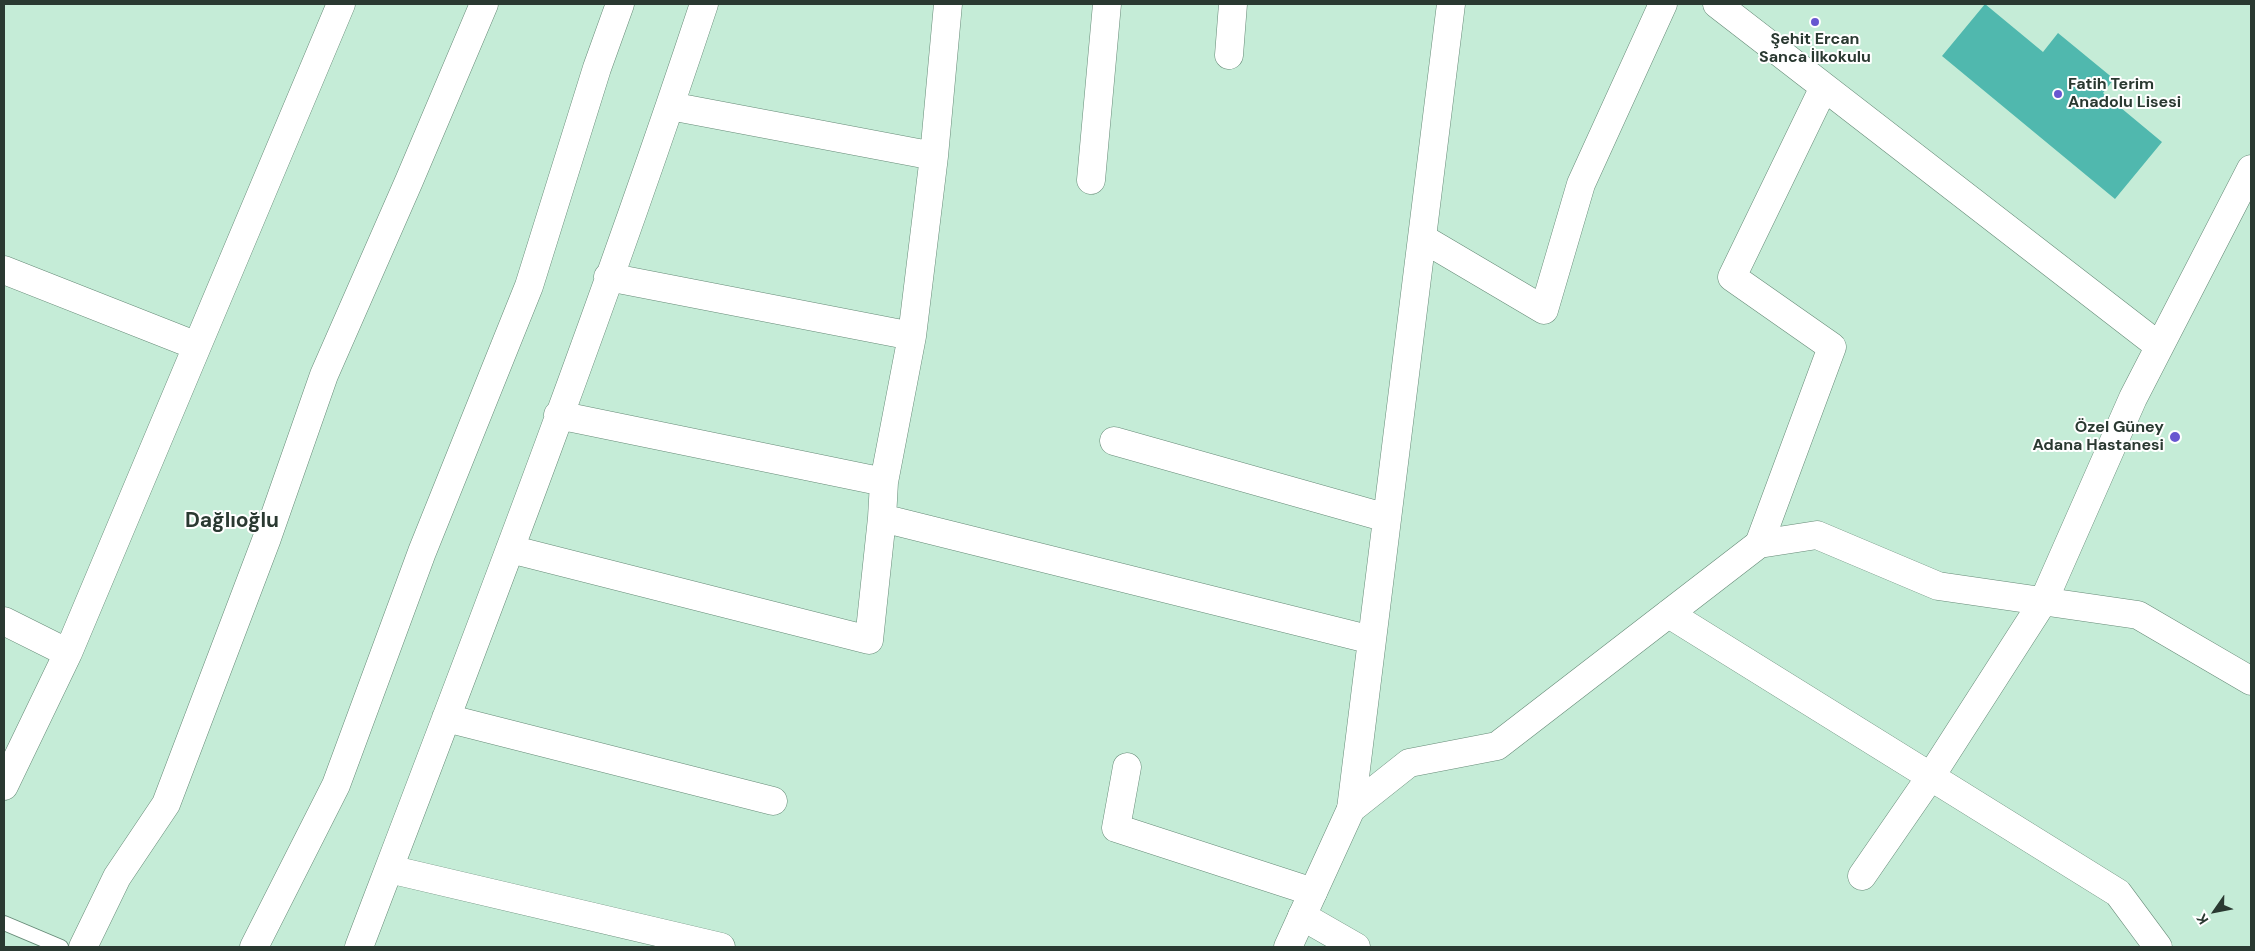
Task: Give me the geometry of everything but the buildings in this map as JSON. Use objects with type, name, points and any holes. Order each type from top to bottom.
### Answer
[{"type":"street","points":[[4,786],[68,653],[341,4]]},
{"type":"street","points":[[83,947],[117,877],[166,804],[267,538],[324,374],[484,4]]},
{"type":"street","points":[[254,947],[336,785],[422,552],[529,286],[596,68],[620,4]]},
{"type":"street","points":[[359,947],[510,549],[670,106],[704,4]]},
{"type":"street","points":[[510,549],[869,640],[884,482],[912,336],[934,156],[948,4]]},
{"type":"street","points":[[1091,180],[1107,4]]},
{"type":"street","points":[[1229,55],[1233,4]]},
{"type":"street","points":[[1288,947],[1351,809],[1451,4]]},
{"type":"street","points":[[1422,238],[1544,310],[1581,184],[1663,4]]},
{"type":"street","points":[[1717,4],[2159,346]]},
{"type":"street","points":[[1759,544],[1832,347],[1732,277],[1824,87]]},
{"type":"street","points":[[670,106],[934,156]]},
{"type":"street","points":[[1862,876],[1931,776],[2044,600],[2132,398],[2251,169]]},
{"type":"street","points":[[4,270],[197,346]]},
{"type":"street","points":[[608,277],[912,336]]},
{"type":"street","points":[[558,415],[884,482]]},
{"type":"street","points":[[1114,441],[1387,518]]},
{"type":"street","points":[[882,518],[1372,640]]},
{"type":"street","points":[[1351,809],[1409,762],[1497,746],[1759,544],[1817,535],[1938,586],[2138,615],[2251,681]]},
{"type":"street","points":[[1669,614],[2118,893],[2158,947]]},
{"type":"street","points":[[4,621],[68,653]]},
{"type":"street","points":[[446,718],[773,801]]},
{"type":"street","points":[[1127,767],[1116,828],[1313,892]]},
{"type":"street","points":[[388,869],[721,947]]},
{"type":"street","points":[[1302,916],[1356,947]]},
{"type":"lane","points":[[4,923],[61,947]]},
{"type":"place","name":"Şehit Ercan Sanca İlkokulu","points":[[1815,22]]},
{"type":"place","name":"Fatih Terim Anadolu Lisesi","points":[[2058,94]]},
{"type":"place","name":"Özel Güney Adana Hastanesi","points":[[2175,437]]},
{"type":"district","name":"Dağlıoğlu","points":[[232,521]]}]
